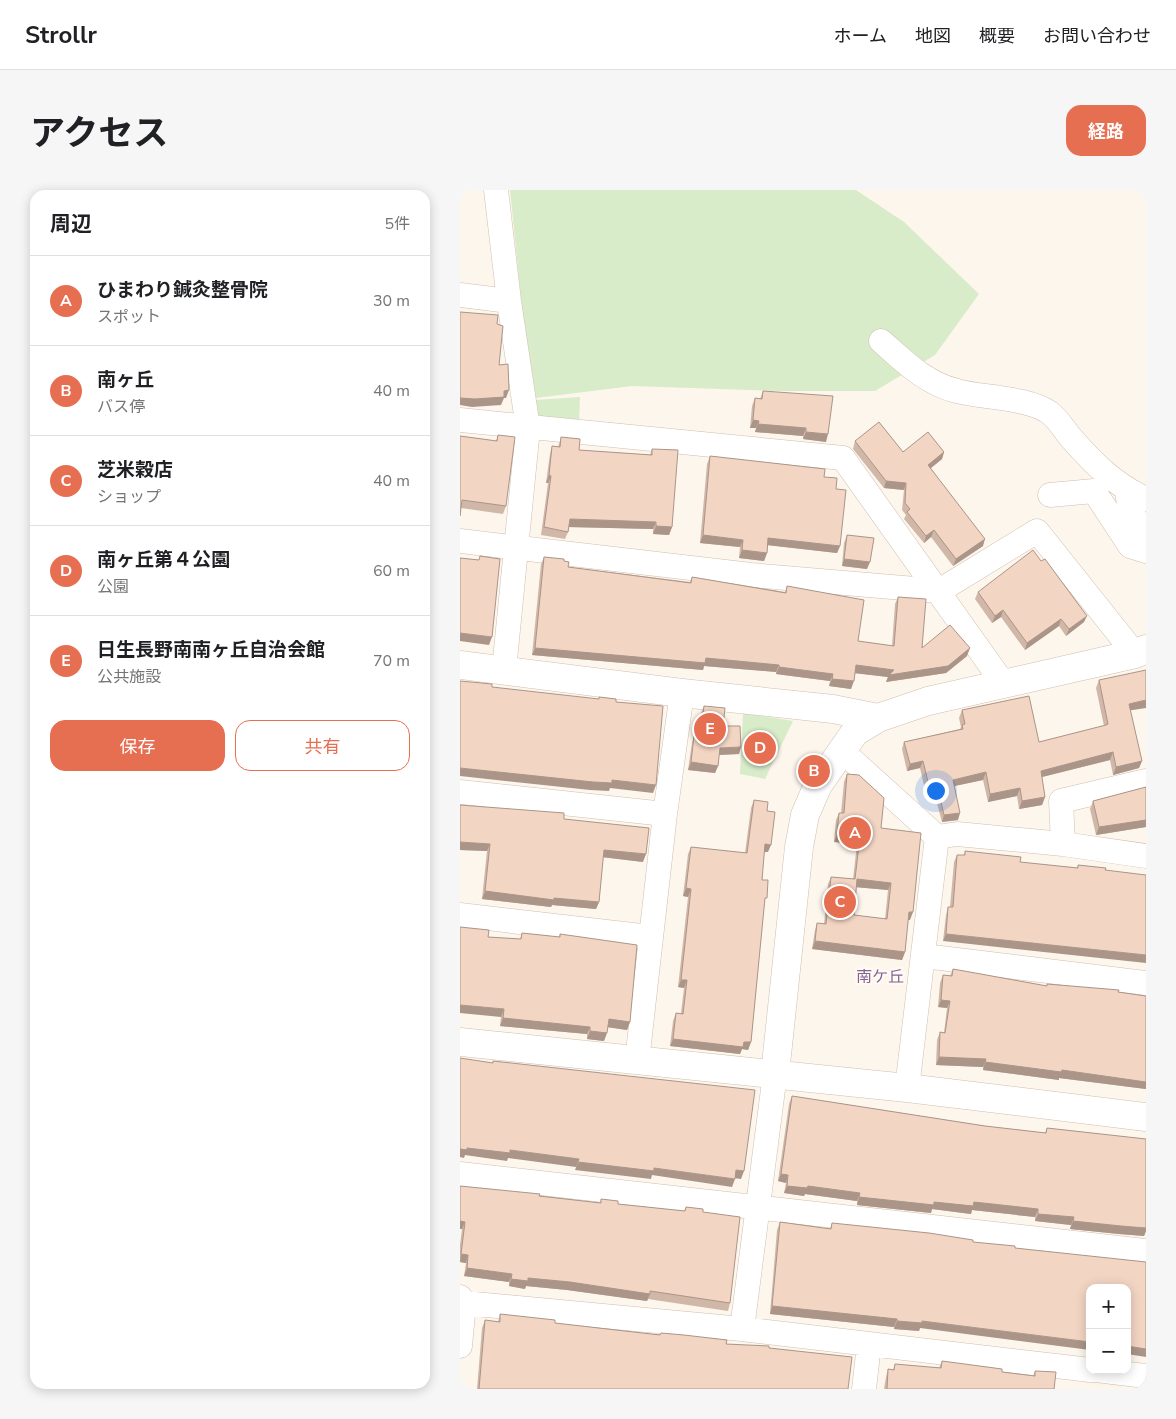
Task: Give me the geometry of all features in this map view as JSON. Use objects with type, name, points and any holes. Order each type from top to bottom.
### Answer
[{"type":"street","points":[[496,190],[509,301],[528,428],[504,670]]},
{"type":"street","points":[[460,295],[509,301]]},
{"type":"street","points":[[881,341],[920,376],[939,386],[958,392],[1017,401],[1050,413],[1099,469],[1136,494],[1129,505],[1146,541]]},
{"type":"street","points":[[460,420],[843,458],[1003,683]]},
{"type":"street","points":[[1050,495],[1094,491],[1130,546],[1146,551]]},
{"type":"street","points":[[460,541],[751,575],[939,591],[1037,531],[1140,652],[928,701],[878,718],[855,732],[818,785],[805,815],[799,847],[774,1074],[742,1329]]},
{"type":"street","points":[[460,666],[833,709],[878,718]]},
{"type":"street","points":[[637,1061],[665,814],[682,693]]},
{"type":"street","points":[[842,751],[937,837]]},
{"type":"street","points":[[1063,844],[1061,801],[1146,781]]},
{"type":"street","points":[[460,792],[665,814]]},
{"type":"street","points":[[937,837],[957,834],[1063,844],[1146,856]]},
{"type":"street","points":[[907,1088],[937,837]]},
{"type":"street","points":[[460,915],[650,937]]},
{"type":"street","points":[[924,956],[1146,983]]},
{"type":"street","points":[[460,1042],[907,1088],[1146,1117]]},
{"type":"street","points":[[460,1174],[1146,1251]]},
{"type":"street","points":[[460,1346],[462,1300],[742,1329],[1086,1370]]},
{"type":"street","points":[[864,1389],[869,1345]]},
{"type":"street","points":[[1129,1374],[1146,1376]]},
{"type":"green space","points":[[510,190],[856,190],[904,222],[979,294],[935,355],[875,391],[778,391],[632,386],[536,398],[522,308]]},
{"type":"green space","points":[[580,397],[579,425],[536,421],[536,400]]},
{"type":"green space","points":[[743,713],[793,721],[765,779],[740,774]]},
{"type":"building","points":[[460,312],[498,315],[497,324],[503,326],[499,365],[508,364],[509,390],[504,391],[504,397],[460,398]]},
{"type":"building","points":[[763,391],[833,396],[828,434],[806,432],[806,428],[758,424],[759,421],[753,420],[755,398],[762,399]]},
{"type":"building","points":[[879,422],[903,452],[928,432],[944,452],[928,465],[985,539],[956,559],[934,530],[926,536],[907,512],[910,509],[905,503],[906,483],[886,481],[855,441]]},
{"type":"building","points":[[498,435],[515,437],[506,506],[462,500],[460,516],[460,436],[497,441]]},
{"type":"building","points":[[561,437],[580,439],[579,450],[652,455],[652,449],[678,450],[672,527],[656,526],[656,522],[570,519],[568,532],[544,527],[551,476],[549,475],[552,446],[560,447]]},
{"type":"building","points":[[710,456],[825,469],[824,477],[837,478],[836,489],[846,490],[840,546],[768,538],[767,553],[742,550],[743,540],[703,535]]},
{"type":"building","points":[[847,535],[874,538],[870,562],[844,559]]},
{"type":"building","points":[[1033,550],[1041,561],[1045,559],[1087,616],[1069,629],[1061,619],[1027,643],[1003,610],[995,616],[978,592]]},
{"type":"building","points":[[480,556],[500,559],[492,637],[460,633],[460,558],[479,560]]},
{"type":"building","points":[[544,557],[564,559],[564,561],[569,562],[568,567],[691,583],[692,577],[786,593],[787,586],[864,600],[858,641],[894,646],[898,597],[926,599],[922,648],[950,625],[970,648],[948,666],[889,675],[894,670],[856,665],[854,681],[832,679],[833,674],[779,667],[779,665],[706,658],[705,663],[535,648]]},
{"type":"building","points":[[1146,670],[1146,700],[1129,704],[1142,761],[1116,767],[1113,752],[1041,771],[1045,797],[1022,801],[1020,788],[990,794],[986,772],[953,780],[960,813],[944,815],[937,784],[929,786],[923,761],[910,764],[904,742],[963,729],[962,725],[965,724],[962,710],[1029,696],[1039,742],[1106,725],[1108,724],[1099,680]]},
{"type":"building","points":[[460,681],[492,684],[492,687],[599,699],[599,697],[616,699],[616,702],[663,706],[656,785],[612,780],[612,783],[593,782],[460,768]]},
{"type":"building","points":[[704,706],[725,708],[723,726],[740,726],[741,747],[720,748],[718,766],[691,762],[694,736],[700,736]]},
{"type":"building","points":[[847,774],[859,775],[884,798],[881,828],[921,833],[913,912],[909,912],[905,952],[815,941],[817,923],[826,924],[831,877],[855,879],[860,836],[837,834],[839,813],[844,813]],"holes":[[[857,879],[891,883],[887,919],[854,915]]]},
{"type":"building","points":[[1146,787],[1146,820],[1099,827],[1093,801]]},
{"type":"building","points":[[754,800],[768,802],[767,811],[775,812],[771,845],[765,844],[762,880],[768,880],[767,898],[765,898],[751,1042],[744,1042],[743,1047],[673,1039],[676,1013],[683,1014],[687,980],[681,980],[691,889],[686,888],[691,847],[747,853]]},
{"type":"building","points":[[460,805],[564,813],[564,819],[649,828],[646,854],[604,850],[599,902],[554,898],[554,900],[485,891],[490,844],[460,842]]},
{"type":"building","points":[[965,851],[1021,857],[1020,862],[1078,868],[1078,865],[1146,875],[1146,955],[946,934],[948,907],[953,907],[957,855],[965,855]]},
{"type":"building","points":[[460,927],[489,930],[488,937],[521,939],[522,933],[560,937],[560,934],[637,945],[630,1022],[609,1019],[607,1033],[590,1031],[590,1027],[503,1018],[504,1009],[460,1005]]},
{"type":"building","points":[[953,969],[1047,986],[1047,984],[1119,990],[1118,992],[1146,996],[1146,1082],[1062,1070],[1061,1072],[985,1062],[986,1059],[939,1057],[940,1032],[945,1033],[950,1001],[941,1000],[943,975],[952,976]]},
{"type":"building","points":[[460,1058],[755,1090],[744,1171],[736,1170],[735,1179],[654,1168],[654,1171],[578,1162],[579,1159],[510,1150],[510,1153],[467,1148],[467,1150],[460,1149]]},
{"type":"building","points":[[792,1096],[985,1126],[1046,1133],[1047,1128],[1146,1139],[1146,1228],[1073,1221],[1074,1217],[1038,1214],[1038,1209],[974,1202],[973,1206],[934,1202],[934,1205],[859,1197],[860,1193],[808,1186],[807,1188],[787,1186],[788,1175],[781,1174]]},
{"type":"building","points":[[460,1186],[540,1194],[539,1196],[601,1203],[601,1199],[618,1201],[618,1204],[685,1211],[686,1207],[703,1209],[703,1212],[740,1217],[730,1303],[570,1282],[528,1278],[528,1281],[511,1279],[512,1274],[467,1268],[468,1255],[461,1254],[465,1222],[460,1221]]},
{"type":"building","points":[[780,1222],[831,1229],[832,1223],[929,1233],[973,1240],[973,1242],[1015,1246],[1015,1248],[1146,1262],[1146,1349],[1131,1347],[1131,1284],[1086,1284],[1086,1342],[922,1321],[922,1323],[897,1321],[897,1319],[772,1306]]},
{"type":"building","points":[[500,1314],[555,1320],[555,1323],[660,1335],[661,1333],[727,1340],[726,1344],[769,1346],[769,1348],[852,1357],[848,1389],[479,1389],[485,1320],[500,1322]]},
{"type":"building","points":[[942,1361],[1002,1369],[1002,1372],[1035,1376],[1035,1371],[1056,1372],[1054,1389],[887,1389],[888,1369],[894,1370],[895,1364],[941,1368]]},
{"type":"place","name":"日生長野南南ヶ丘自治会館","points":[[710,729]]},
{"type":"place","name":"南ヶ丘第４公園","points":[[760,748]]},
{"type":"place","name":"南ヶ丘","points":[[814,771]]},
{"type":"place","name":"ひまわり鍼灸整骨院","points":[[855,833]]},
{"type":"place","name":"芝米穀店","points":[[840,902]]},
{"type":"district","name":"南ケ丘","points":[[880,977]]}]
